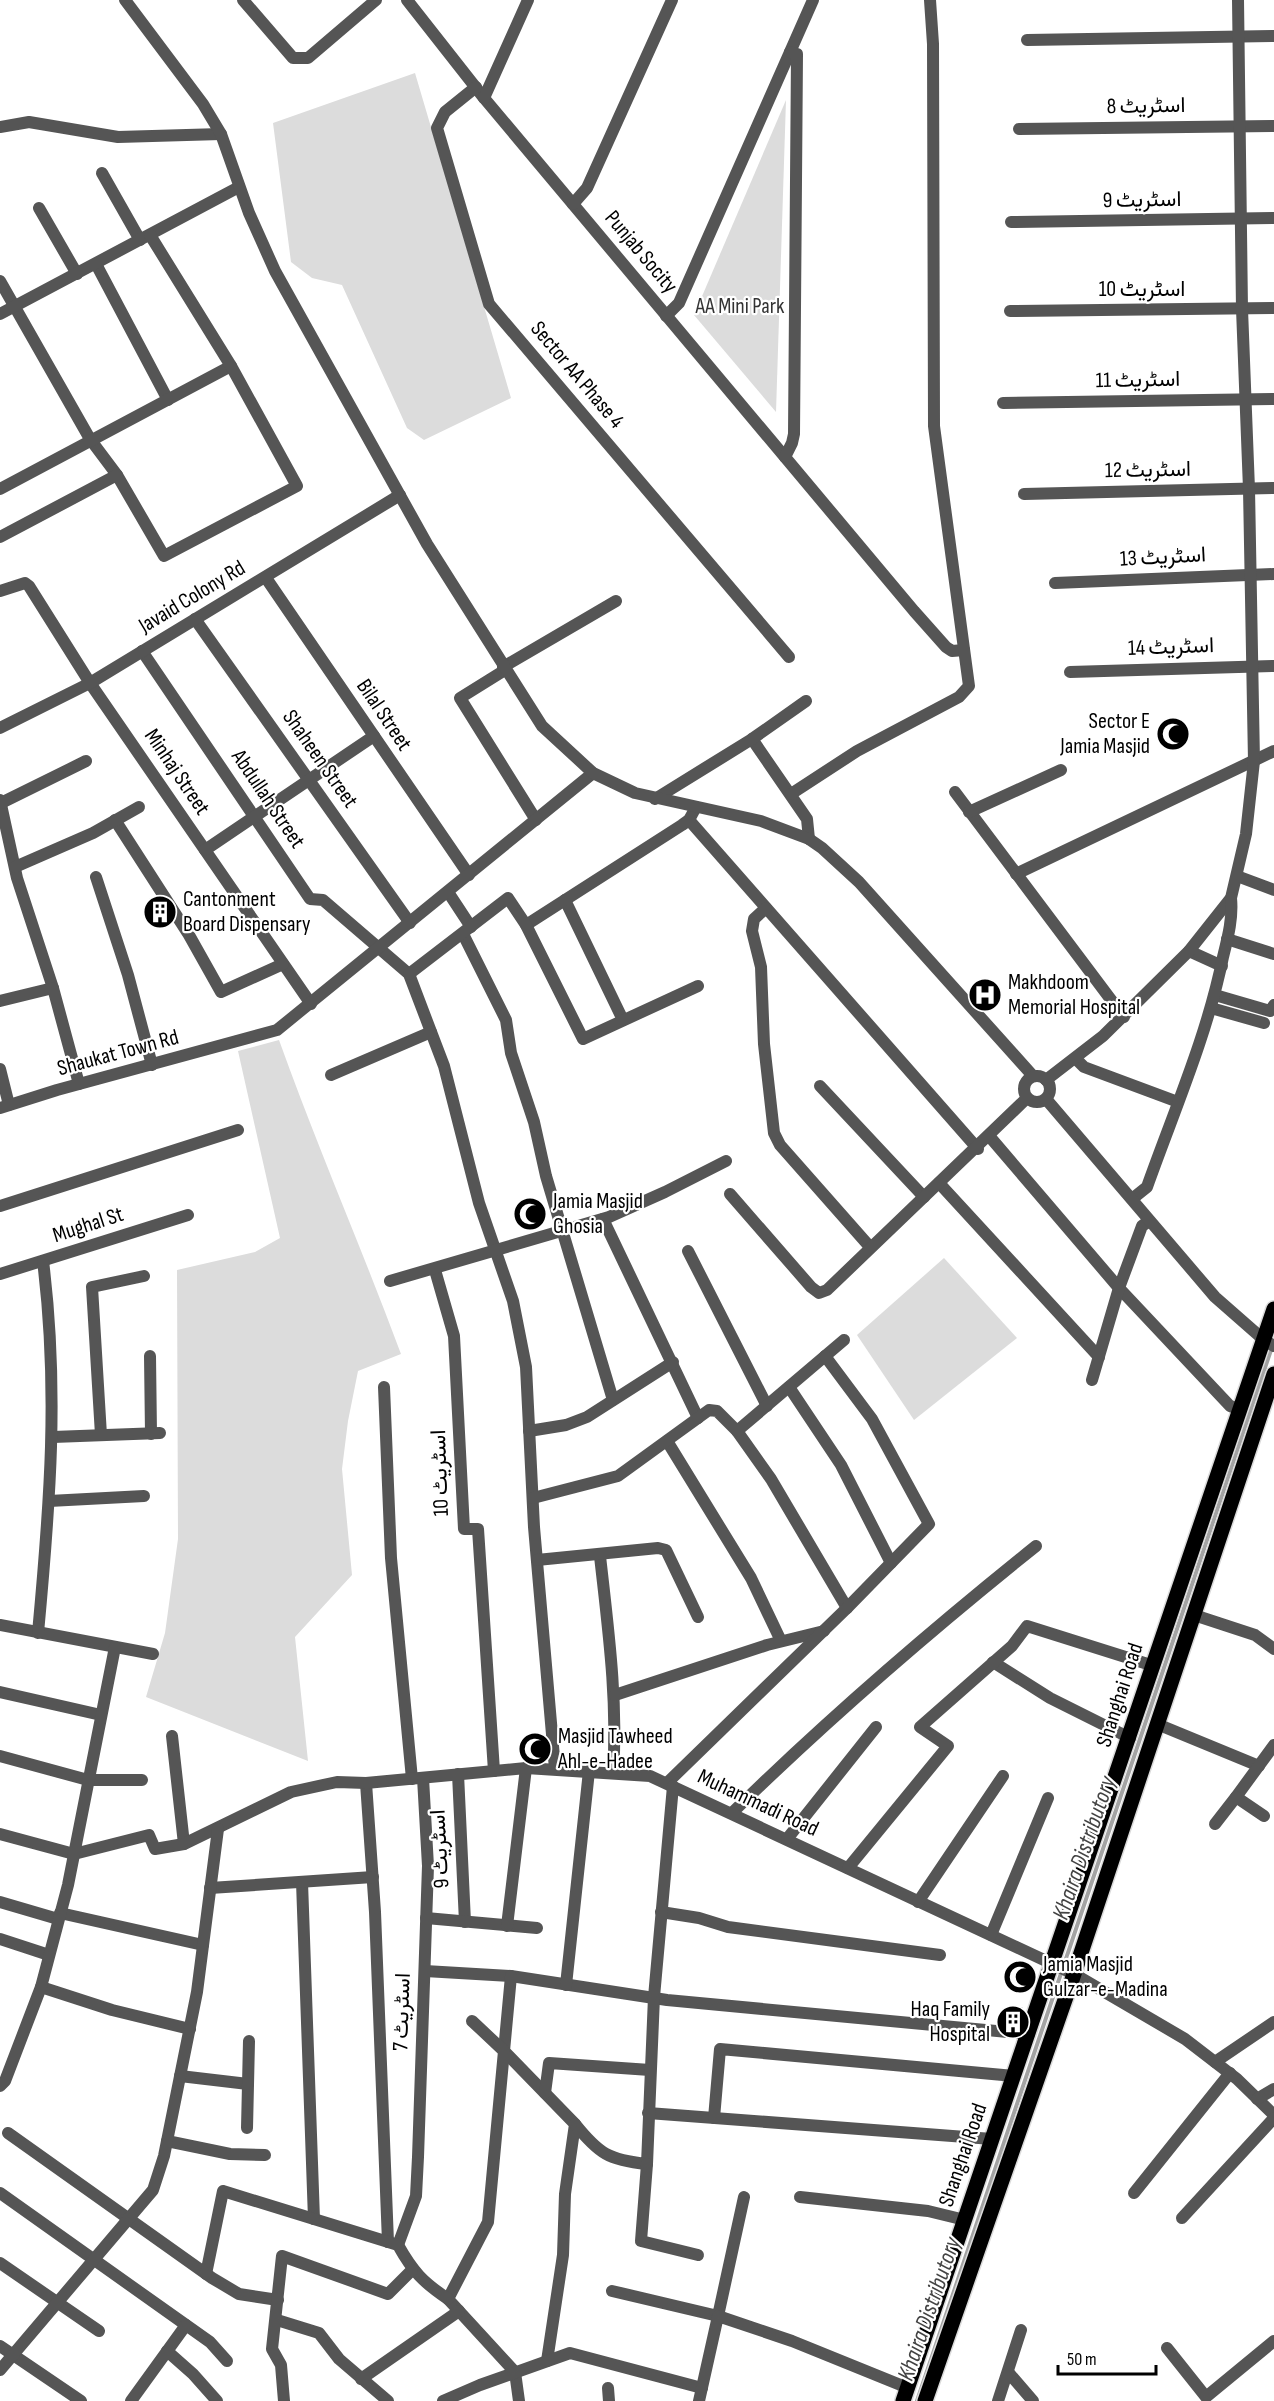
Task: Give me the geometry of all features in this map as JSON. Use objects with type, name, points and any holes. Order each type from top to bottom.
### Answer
[{"type":"main road","name":"Shanghai Road","points":[[925,2401],[1064,1969],[1130,1738],[1239,1409],[1268,1343],[1274,1309]]},
{"type":"main road","name":"Shanghai Road","points":[[906,2395],[1029,2034],[1064,1969],[1157,1724],[1274,1374]]},
{"type":"street","points":[[125,0],[203,104],[221,134],[239,187],[275,271],[427,544],[542,726],[594,773],[655,799],[760,821],[809,840],[859,882],[966,1004],[1034,1076],[1046,1080]]},
{"type":"street","points":[[243,0],[293,58],[308,58],[376,0]]},
{"type":"street","name":"Punjab Socity","points":[[407,0],[484,98],[914,611],[946,647],[952,651],[964,650]]},
{"type":"street","points":[[484,98],[528,0]]},
{"type":"street","points":[[573,204],[587,188],[672,0]]},
{"type":"street","points":[[666,316],[679,303],[813,0]]},
{"type":"street","points":[[791,794],[857,751],[965,693],[969,681],[934,426],[933,44],[930,0]]},
{"type":"street","points":[[1132,1198],[1147,1187],[1215,995],[1233,913],[1231,898],[1252,802],[1254,760],[1251,574],[1244,400],[1238,0]]},
{"type":"street","points":[[1028,40],[1274,36]]},
{"type":"street","points":[[785,457],[794,434],[797,54],[790,52]]},
{"type":"street","name":"Sector AA Phase 4","points":[[476,87],[445,112],[438,128],[489,304],[789,657]]},
{"type":"street","points":[[0,127],[29,122],[118,137],[221,134]]},
{"type":"street","name":"اسٹریٹ 8","points":[[1019,129],[1274,126]]},
{"type":"street","points":[[0,281],[90,440],[117,475],[164,556],[297,486],[231,366],[102,173]]},
{"type":"street","points":[[0,314],[239,187]]},
{"type":"street","points":[[39,208],[77,274]]},
{"type":"street","name":"اسٹریٹ 9","points":[[1011,222],[1274,218]]},
{"type":"street","points":[[96,264],[168,400]]},
{"type":"street","name":"اسٹریٹ 10","points":[[1010,311],[1274,308]]},
{"type":"street","points":[[0,489],[231,366]]},
{"type":"street","name":"اسٹریٹ 11","points":[[1004,403],[1274,399]]},
{"type":"street","points":[[0,537],[117,475]]},
{"type":"street","name":"اسٹریٹ 12","points":[[1024,494],[1274,488]]},
{"type":"street","name":"Javaid Colony Rd","points":[[0,728],[90,682],[266,578],[400,495]]},
{"type":"street","name":"اسٹریٹ 13","points":[[1054,583],[1274,574]]},
{"type":"street","name":"Bilal Street","points":[[266,578],[469,875]]},
{"type":"street","name":"Minhaj Street","points":[[0,591],[25,583],[29,586],[90,682],[311,1004]]},
{"type":"street","points":[[536,820],[460,698],[616,601]]},
{"type":"street","name":"Shaheen Street","points":[[195,619],[410,923]]},
{"type":"street","name":"Abdullah Street","points":[[142,651],[310,899],[322,900],[380,948]]},
{"type":"street","name":"اسٹریٹ 14","points":[[1070,672],[1274,666]]},
{"type":"street","points":[[655,799],[752,739],[806,701]]},
{"type":"street","points":[[205,849],[374,736]]},
{"type":"street","points":[[752,739],[807,819],[809,840]]},
{"type":"street","points":[[1016,874],[1274,751]]},
{"type":"street","points":[[79,1084],[53,988],[15,867],[0,802],[86,761]]},
{"type":"street","points":[[969,812],[1061,770]]},
{"type":"street","name":"Shaukat Town Rd","points":[[5,1107],[79,1084],[247,1041],[277,1030],[594,773]]},
{"type":"street","points":[[955,792],[1124,1017]]},
{"type":"street","points":[[15,867],[93,833],[139,807]]},
{"type":"street","points":[[525,925],[689,820],[696,807]]},
{"type":"street","points":[[116,820],[189,935],[221,992],[283,963]]},
{"type":"street","points":[[689,820],[978,1149]]},
{"type":"street","points":[[1237,876],[1274,890]]},
{"type":"street","points":[[96,878],[128,975],[152,1065]]},
{"type":"street","points":[[448,892],[506,1020],[511,1053],[534,1122],[546,1176],[614,1400]]},
{"type":"street","points":[[409,974],[508,898],[525,925],[583,1039],[698,986]]},
{"type":"street","points":[[1046,1080],[1076,1059],[1124,1017],[1189,951],[1231,898]]},
{"type":"street","points":[[565,900],[623,1020]]},
{"type":"street","points":[[766,908],[754,919],[752,931],[761,967],[764,1044],[774,1133],[780,1145],[870,1247]]},
{"type":"street","points":[[1227,939],[1274,954]]},
{"type":"street","points":[[380,948],[409,974],[444,1066],[479,1203],[513,1301],[526,1367],[537,1560],[555,1768]]},
{"type":"street","points":[[1189,951],[1221,966]]},
{"type":"street","points":[[0,1001],[53,988]]},
{"type":"street","points":[[1215,995],[1270,1017]]},
{"type":"street","points":[[1210,1008],[1270,1017]]},
{"type":"street","points":[[331,1075],[431,1032]]},
{"type":"street","points":[[1076,1059],[1084,1067],[1178,1102]]},
{"type":"street","points":[[0,1069],[5,1107]]},
{"type":"street","points":[[1027,1098],[1024,1086],[1034,1076]]},
{"type":"street","points":[[1027,1098],[1040,1102],[1046,1099],[1049,1093],[1046,1080]]},
{"type":"street","points":[[820,1086],[924,1197]]},
{"type":"street","points":[[730,1194],[811,1287],[819,1293],[827,1290],[870,1247],[978,1149],[1027,1098]]},
{"type":"street","points":[[1046,1099],[1215,1297],[1268,1343]]},
{"type":"street","points":[[0,1206],[238,1130]]},
{"type":"street","points":[[990,1137],[1119,1288],[1230,1406],[1239,1409]]},
{"type":"street","points":[[390,1281],[435,1270],[603,1218],[665,1192],[726,1161]]},
{"type":"street","points":[[939,1183],[1099,1358]]},
{"type":"street","name":"Mughal St","points":[[0,1274],[188,1215]]},
{"type":"street","points":[[603,1218],[698,1418]]},
{"type":"street","points":[[1092,1380],[1119,1288],[1142,1226],[1149,1221]]},
{"type":"street","points":[[688,1251],[767,1406]]},
{"type":"street","points":[[38,1633],[50,1501],[53,1437],[52,1326],[43,1261]]},
{"type":"street","name":"اسٹریٹ 10","points":[[435,1270],[454,1336],[464,1529],[478,1529],[494,1771]]},
{"type":"street","points":[[101,1435],[92,1287],[144,1276]]},
{"type":"street","points":[[737,1431],[844,1340]]},
{"type":"street","points":[[53,1437],[155,1434],[150,1356]]},
{"type":"street","points":[[698,2255],[641,2241],[647,2164],[654,1997],[670,1784],[929,1524],[872,1419],[825,1356]]},
{"type":"street","points":[[529,1431],[566,1425],[587,1417],[673,1362]]},
{"type":"street","name":"اسٹریٹ 7","points":[[384,1387],[391,1548],[428,1866],[416,2196],[393,2243]]},
{"type":"street","points":[[789,1387],[841,1465],[891,1563]]},
{"type":"street","points":[[533,1498],[618,1476],[668,1442],[709,1410],[717,1411],[737,1431],[771,1479],[847,1608]]},
{"type":"street","points":[[668,1442],[751,1578],[781,1641]]},
{"type":"street","points":[[50,1501],[144,1496]]},
{"type":"street","points":[[733,1812],[872,1681],[1036,1546]]},
{"type":"street","points":[[537,1560],[600,1556],[658,1548],[666,1550],[698,1617]]},
{"type":"street","points":[[600,1556],[615,1695],[616,1727],[613,1773]]},
{"type":"street","points":[[1194,1615],[1255,1635],[1274,1649]]},
{"type":"street","points":[[0,1625],[153,1654]]},
{"type":"street","points":[[848,1868],[948,1746],[920,1727],[1012,1646],[1027,1626],[1154,1666]]},
{"type":"street","points":[[615,1695],[781,1641],[824,1631]]},
{"type":"street","points":[[0,2086],[5,2081],[41,1987],[74,1854],[116,1647]]},
{"type":"street","points":[[993,1662],[1050,1698],[1130,1738]]},
{"type":"street","points":[[0,1692],[101,1715]]},
{"type":"street","points":[[1157,1724],[1259,1766]]},
{"type":"street","points":[[787,1839],[876,1727]]},
{"type":"street","points":[[172,1736],[184,1844]]},
{"type":"street","points":[[1215,1824],[1274,1745]]},
{"type":"street","points":[[0,1756],[88,1780],[142,1780]]},
{"type":"street","points":[[507,1926],[526,1768]]},
{"type":"street","name":"Muhammadi Road","points":[[74,1854],[149,1835],[155,1849],[184,1844],[291,1792],[337,1782],[366,1783],[526,1768],[555,1768],[650,1776],[733,1812],[918,1902],[1064,1969],[1185,2039],[1230,2073],[1274,2116]]},
{"type":"street","points":[[566,1984],[589,1771]]},
{"type":"street","name":"اسٹریٹ 9","points":[[458,1774],[465,1922]]},
{"type":"street","points":[[918,1902],[1003,1776]]},
{"type":"street","points":[[366,1783],[393,2243],[424,2283],[448,2299],[515,2372],[519,2401]]},
{"type":"street","points":[[1236,1797],[1264,1816]]},
{"type":"street","points":[[991,1935],[1048,1798]]},
{"type":"street","points":[[0,2370],[153,2190],[167,2141],[190,2029],[218,1829]]},
{"type":"street","points":[[0,1833],[74,1854]]},
{"type":"street","points":[[210,1888],[373,1877]]},
{"type":"street","points":[[302,1882],[314,2219]]},
{"type":"street","points":[[0,1902],[203,1946]]},
{"type":"street","points":[[661,1912],[699,1918],[728,1928],[940,1955]]},
{"type":"street","points":[[426,1918],[537,1928]]},
{"type":"street","points":[[0,1938],[49,1955]]},
{"type":"street","points":[[425,1971],[511,1976],[654,1997],[1029,2034]]},
{"type":"street","points":[[448,2299],[488,2223],[511,1976]]},
{"type":"street","points":[[41,1987],[112,2010],[190,2029]]},
{"type":"street","points":[[472,2021],[605,2155],[616,2161],[647,2164]]},
{"type":"street","points":[[1215,2062],[1274,2022]]},
{"type":"street","points":[[247,2128],[249,2040]]},
{"type":"street","points":[[714,2118],[720,2049],[1014,2076]]},
{"type":"street","points":[[545,2093],[549,2063],[650,2070]]},
{"type":"street","points":[[1134,2193],[1230,2073]]},
{"type":"street","points":[[180,2076],[248,2084]]},
{"type":"street","points":[[1257,2099],[1274,2089]]},
{"type":"street","points":[[648,2113],[992,2139]]},
{"type":"street","points":[[1182,2218],[1274,2116]]},
{"type":"street","points":[[547,2361],[563,2255],[565,2194],[575,2124]]},
{"type":"street","points":[[8,2133],[206,2274],[239,2294],[278,2300]]},
{"type":"street","points":[[167,2141],[230,2154],[266,2155]]},
{"type":"street","points":[[206,2274],[223,2191],[393,2243]]},
{"type":"street","points":[[0,2193],[210,2342],[227,2361]]},
{"type":"street","points":[[699,2401],[744,2197]]},
{"type":"street","points":[[800,2197],[928,2211],[964,2220]]},
{"type":"street","points":[[284,2401],[281,2365],[273,2349],[282,2256],[388,2294],[412,2270]]},
{"type":"street","points":[[0,2263],[99,2331]]},
{"type":"street","points":[[612,2291],[718,2316],[792,2341],[906,2395]]},
{"type":"street","points":[[361,2379],[459,2311]]},
{"type":"street","points":[[277,2320],[319,2333],[339,2359],[388,2401]]},
{"type":"street","points":[[131,2401],[186,2325]]},
{"type":"street","points":[[998,2401],[1021,2330]]},
{"type":"street","points":[[1167,2348],[1207,2399],[1274,2341]]},
{"type":"street","points":[[0,2346],[81,2401]]},
{"type":"street","points":[[167,2351],[193,2374],[217,2401]]},
{"type":"street","points":[[443,2401],[570,2353],[702,2388]]},
{"type":"street","points":[[1008,2372],[1033,2401]]},
{"type":"street","points":[[608,2388],[609,2401]]},
{"type":"green space","points":[[415,73],[511,398],[424,440],[407,428],[342,285],[312,278],[291,262],[273,123]]},
{"type":"green space","name":"AA Mini Park","points":[[786,100],[776,412],[694,315]]},
{"type":"green space","points":[[279,1040],[401,1354],[358,1371],[348,1421],[342,1469],[352,1575],[295,1637],[308,1761],[146,1697],[165,1633],[178,1539],[177,1270],[255,1252],[280,1238],[238,1051]]},
{"type":"green space","points":[[944,1258],[1017,1338],[914,1420],[857,1335]]},
{"type":"waterway","name":"Khaira Distributory","points":[[917,2401],[1272,1347]]},
{"type":"place","name":"Sector E Jamia Masjid","points":[[1173,734]]},
{"type":"place","name":"Cantonment Board Dispensary","points":[[160,912]]},
{"type":"place","name":"Makhdoom Memorial Hospital","points":[[985,995]]},
{"type":"place","name":"Jamia Masjid Ghosia","points":[[530,1214]]},
{"type":"place","name":"Masjid Tawheed Ahl-e-Hadee","points":[[535,1749]]},
{"type":"place","name":"Jamia Masjid Gulzar-e-Madina","points":[[1020,1977]]},
{"type":"place","name":"Haq Family Hospital","points":[[1013,2022]]}]
